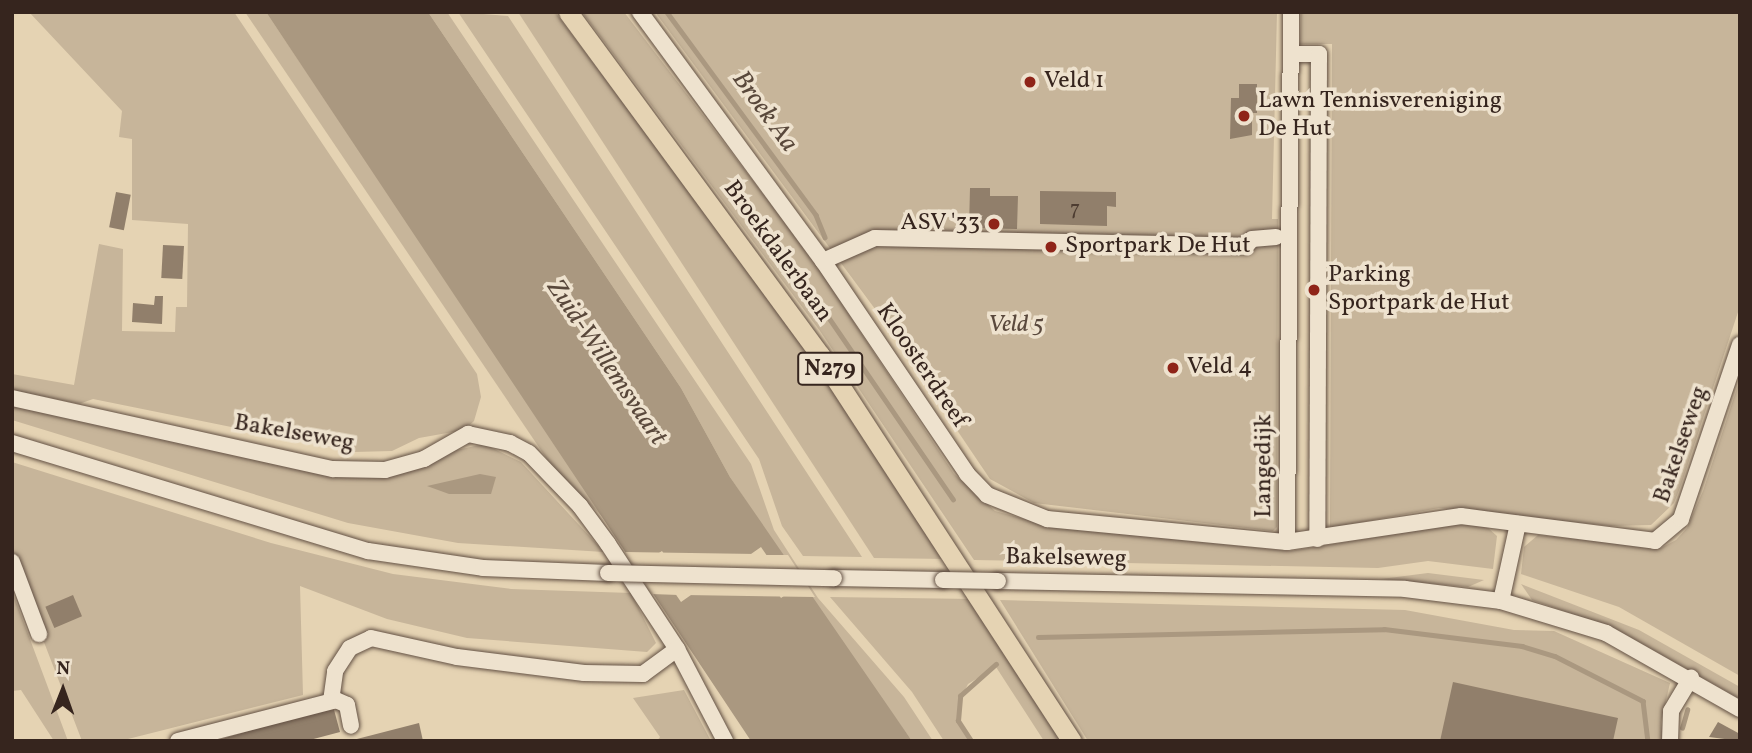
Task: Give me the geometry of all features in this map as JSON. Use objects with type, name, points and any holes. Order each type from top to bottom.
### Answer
[{"type":"main road","name":"Broekdalerbaan","points":[[568,12],[820,355],[1072,741]]},
{"type":"street","name":"Kloosterdreef","points":[[640,12],[823,261],[967,474],[987,495],[1047,519],[1287,542],[1317,539]]},
{"type":"street","name":"Langedijk","points":[[1287,542],[1291,12]]},
{"type":"street","points":[[1291,54],[1319,54],[1317,539]]},
{"type":"street","points":[[823,261],[875,238],[1246,246],[1252,239],[1276,237]]},
{"type":"street","name":"Bakelseweg","points":[[1317,539],[1447,516],[1650,541],[1670,533],[1681,519],[1735,374],[1740,345]]},
{"type":"street","name":"Bakelseweg","points":[[12,398],[332,469],[385,470],[424,459],[468,434],[510,443],[528,453],[580,506],[677,649],[725,741]]},
{"type":"street","name":"Bakelseweg","points":[[12,443],[368,551],[473,567],[608,573],[1405,589],[1501,601],[1593,628],[1691,678],[1740,709]]},
{"type":"street","points":[[1501,601],[1518,524]]},
{"type":"street","points":[[12,562],[39,634]]},
{"type":"street","points":[[331,701],[335,671],[351,648],[371,638],[457,657],[584,673],[643,674],[677,649]]},
{"type":"street","points":[[1670,741],[1671,710],[1691,678]]},
{"type":"street","points":[[188,740],[331,701],[347,705],[351,726]]},
{"type":"green space","points":[[29,12],[234,12],[477,374],[481,397],[474,421],[464,430],[419,438],[392,451],[354,452],[93,399],[79,404],[12,390],[12,374],[74,385],[99,244],[123,249],[122,331],[175,332],[176,307],[187,307],[188,224],[132,220],[132,139],[119,137],[122,111]]},
{"type":"green space","points":[[245,12],[266,12],[609,523],[553,468]]},
{"type":"green space","points":[[428,12],[447,12],[751,464],[774,530],[818,598],[904,697],[933,741],[912,741],[826,621],[730,477],[681,388]]},
{"type":"green space","points":[[458,12],[508,16],[862,557],[803,556],[782,526],[759,459]]},
{"type":"green space","points":[[518,12],[555,12],[803,343],[948,559],[874,558]]},
{"type":"green space","points":[[582,12],[624,12],[809,254],[954,474],[995,511],[1054,527],[1290,551],[1457,524],[1487,527],[1497,536],[1493,569],[1428,561],[1378,568],[974,560],[820,331]]},
{"type":"green space","name":"Sportpark De Hut","points":[[655,12],[1277,12],[1272,219],[1278,219],[1277,527],[1273,531],[1034,503],[990,479],[878,313]]},
{"type":"green space","points":[[1301,12],[1740,12],[1740,306],[1674,503],[1651,525],[1611,526],[1439,508],[1330,528],[1332,44],[1300,44]]},
{"type":"green space","points":[[1740,379],[1740,676],[1619,607],[1521,574],[1524,547],[1538,535],[1661,548],[1676,540],[1687,528],[1703,491]]},
{"type":"green space","points":[[12,404],[340,476],[484,444],[521,462],[604,552],[458,543],[348,523],[12,420]]},
{"type":"green space","points":[[12,462],[271,543],[393,574],[511,589],[631,593],[656,643],[647,652],[467,638],[387,619],[300,586],[303,695],[120,741],[82,741],[12,559]]},
{"type":"green space","points":[[1428,573],[1484,580],[1468,587],[1381,579]]},
{"type":"green space","points":[[1521,584],[1639,630],[1740,687],[1740,699],[1616,629],[1532,600]]},
{"type":"green space","points":[[12,591],[68,741],[54,741],[21,690],[12,691]]},
{"type":"green space","points":[[830,597],[974,599],[1063,741],[1044,741],[996,667],[968,684],[958,704],[959,723],[971,741],[944,741],[912,692]]},
{"type":"green space","points":[[1000,600],[1405,610],[1514,630],[1554,631],[1670,683],[1661,722],[1663,741],[1088,741]]},
{"type":"green space","points":[[684,690],[711,741],[657,741],[660,737],[633,698]]},
{"type":"water","name":"Zuid-Willemsvaart","points":[[266,12],[428,12],[681,388],[730,477],[912,741],[751,741]],"holes":[[[761,547],[791,591],[781,598],[751,554]],[[662,551],[691,595],[681,602],[651,558]]]},
{"type":"water","points":[[480,474],[496,477],[491,494],[449,494],[427,486]]},
{"type":"pier","points":[[625,552],[756,554],[782,594],[786,591],[762,555],[788,555],[815,597],[685,595],[661,556],[656,559],[679,595],[651,594]]},
{"type":"building","points":[[1239,84],[1257,84],[1257,113],[1252,113],[1252,135],[1230,139],[1231,98],[1239,98]]},
{"type":"building","points":[[970,188],[990,188],[990,196],[1018,196],[1017,229],[969,228]]},
{"type":"building","points":[[1040,191],[1116,192],[1116,207],[1107,206],[1107,226],[1040,224]]},
{"type":"building","points":[[116,192],[131,195],[124,230],[109,227]]},
{"type":"building","points":[[163,245],[184,246],[182,279],[161,278]]},
{"type":"building","points":[[155,296],[163,296],[162,324],[132,322],[133,303],[154,305]]},
{"type":"building","points":[[73,595],[82,616],[54,628],[45,607]]},
{"type":"building","points":[[1453,682],[1618,718],[1613,741],[1440,741]]},
{"type":"building","points":[[333,706],[340,732],[306,741],[215,741]]},
{"type":"building","points":[[1718,722],[1740,734],[1740,741],[1709,737]]},
{"type":"building","points":[[419,723],[423,741],[353,740]]},
{"type":"waterway","name":"Broek Aa","points":[[667,12],[816,215],[825,237]]},
{"type":"waterway","points":[[812,293],[953,499]]},
{"type":"waterway","points":[[1038,637],[1384,629],[1522,646],[1555,656],[1643,701],[1648,740]]},
{"type":"waterway","points":[[971,741],[958,721],[960,696],[996,664]]},
{"type":"waterway","points":[[1682,728],[1687,710]]},
{"type":"place","name":"Veld 1","points":[[1030,82]]},
{"type":"place","name":"Lawn Tennisvereniging De Hut","points":[[1244,116]]},
{"type":"place","name":"ASV '33","points":[[994,224]]},
{"type":"place","name":"Sportpark De Hut","points":[[1051,247]]},
{"type":"place","name":"Parking Sportpark de Hut","points":[[1314,290]]},
{"type":"place","name":"Veld 4","points":[[1173,368]]},
{"type":"park label","name":"Veld 5","points":[[1016,326]]}]
